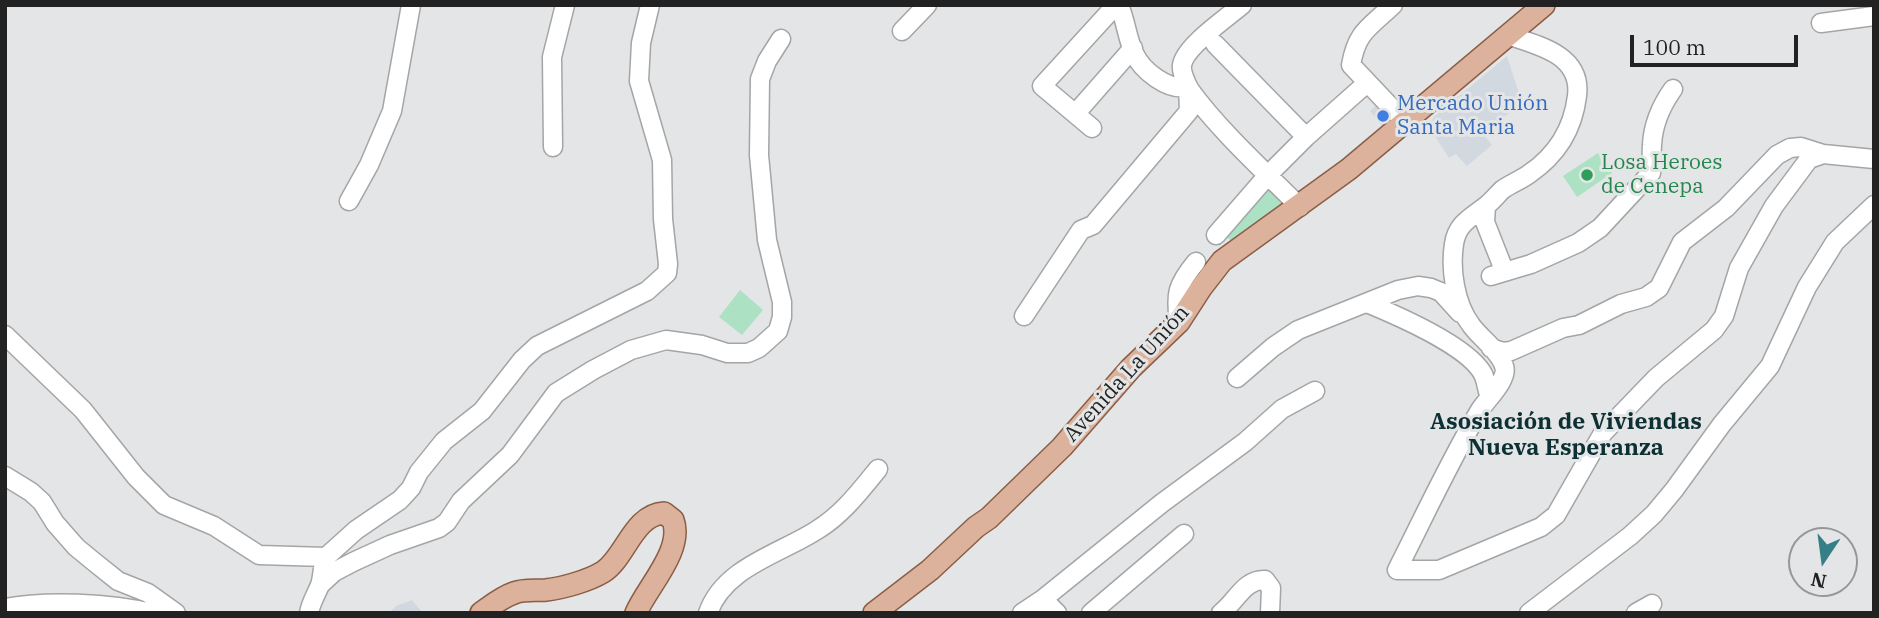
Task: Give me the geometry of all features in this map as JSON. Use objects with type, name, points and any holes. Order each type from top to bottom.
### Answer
[{"type":"main road","name":"Avenida La Unión","points":[[874,613],[930,570],[989,518],[1062,447],[1131,368],[1179,322],[1222,261],[1349,169],[1544,5]]},
{"type":"main road","points":[[481,613],[512,594],[527,590],[546,590],[604,571],[617,559],[643,523],[656,514],[664,513],[673,520],[676,535],[659,576],[636,613]]},
{"type":"street","points":[[349,201],[369,165],[392,111],[411,5]]},
{"type":"street","points":[[553,147],[552,57],[565,5]]},
{"type":"street","points":[[320,585],[326,557],[356,530],[400,500],[444,441],[482,411],[537,346],[647,291],[667,273],[662,160],[639,80],[641,43],[650,5]]},
{"type":"street","points":[[902,32],[927,5]]},
{"type":"street","points":[[1092,128],[1042,86],[1117,5],[1133,48],[1146,69],[1164,83],[1179,89],[1188,87]]},
{"type":"street","points":[[1024,316],[1081,230],[1093,225],[1185,116],[1190,102],[1181,66],[1185,56],[1242,5]]},
{"type":"street","points":[[1394,5],[1360,35],[1355,44],[1351,65],[1404,121]]},
{"type":"street","points":[[1821,23],[1874,16]]},
{"type":"street","points":[[1469,324],[1455,288],[1454,243],[1458,229],[1503,190],[1531,173],[1557,151],[1570,129],[1579,83],[1575,73],[1550,48],[1510,36]]},
{"type":"street","points":[[309,613],[311,600],[320,585],[334,572],[390,545],[447,523],[461,501],[510,455],[556,393],[593,370],[631,350],[666,340],[702,345],[727,353],[748,353],[759,348],[778,331],[782,302],[766,240],[759,155],[760,79],[767,61],[781,39]]},
{"type":"street","points":[[1215,44],[1306,136]]},
{"type":"street","points":[[1076,114],[1133,48]]},
{"type":"street","points":[[1216,235],[1306,136],[1367,83]]},
{"type":"street","points":[[1188,87],[1300,207]]},
{"type":"street","points":[[1486,206],[1485,222],[1498,273],[1531,264],[1589,236],[1648,179],[1653,166],[1652,145],[1656,120],[1673,89]]},
{"type":"street","points":[[1491,348],[1503,352],[1511,351],[1621,304],[1646,297],[1659,288],[1682,242],[1726,208],[1777,155],[1790,148],[1801,147],[1823,153],[1874,159]]},
{"type":"street","points":[[1237,378],[1298,330],[1398,290],[1418,286],[1441,292],[1491,348],[1504,365],[1505,375],[1466,432],[1397,570],[1439,570],[1541,527],[1556,515],[1604,433],[1656,378],[1719,323],[1730,300],[1739,268],[1774,205],[1809,159],[1823,153]]},
{"type":"street","points":[[1529,613],[1630,536],[1654,514],[1770,366],[1807,287],[1835,242],[1874,205]]},
{"type":"street","points":[[1179,322],[1176,295],[1185,275],[1196,262]]},
{"type":"street","points":[[1367,303],[1419,324],[1466,356],[1482,373],[1489,396]]},
{"type":"street","points":[[5,335],[68,395],[136,477],[164,505],[214,526],[259,555],[326,557]]},
{"type":"street","points":[[1022,613],[1245,442],[1282,409],[1315,391]]},
{"type":"street","points":[[708,613],[720,590],[727,583],[819,530],[852,502],[878,469]]},
{"type":"street","points":[[5,477],[31,492],[42,502],[55,523],[76,547],[118,581],[148,593],[176,613]]},
{"type":"street","points":[[1091,613],[1184,534]]},
{"type":"street","points":[[1221,613],[1246,587],[1260,580],[1265,580],[1271,588],[1270,613]]},
{"type":"street","points":[[1043,599],[1057,613]]},
{"type":"street","points":[[8,603],[135,609],[151,613]]},
{"type":"shaded area","points":[[1507,56],[1519,94],[1519,105],[1491,127],[1485,136],[1492,145],[1467,166],[1456,154],[1449,158],[1428,125],[1435,116]]},
{"type":"shaded area","name":"Mercado Unión Santa Maria","points":[[1380,101],[1396,120],[1385,130],[1370,111]]},
{"type":"shaded area","points":[[412,600],[420,613],[389,613],[396,606]]},
{"type":"green space","name":"Losa Heroes de Cenepa","points":[[1598,153],[1612,173],[1577,197],[1563,176]]},
{"type":"green space","points":[[1271,182],[1294,207],[1235,245],[1225,235]]},
{"type":"green space","points":[[740,290],[763,310],[742,335],[719,317]]},
{"type":"place","name":"Mercado Unión Santa Maria","points":[[1383,116]]},
{"type":"place","name":"Losa Heroes de Cenepa","points":[[1587,175]]},
{"type":"district","name":"Asosiación de Viviendas Nueva Esperanza","points":[[1566,435]]}]
